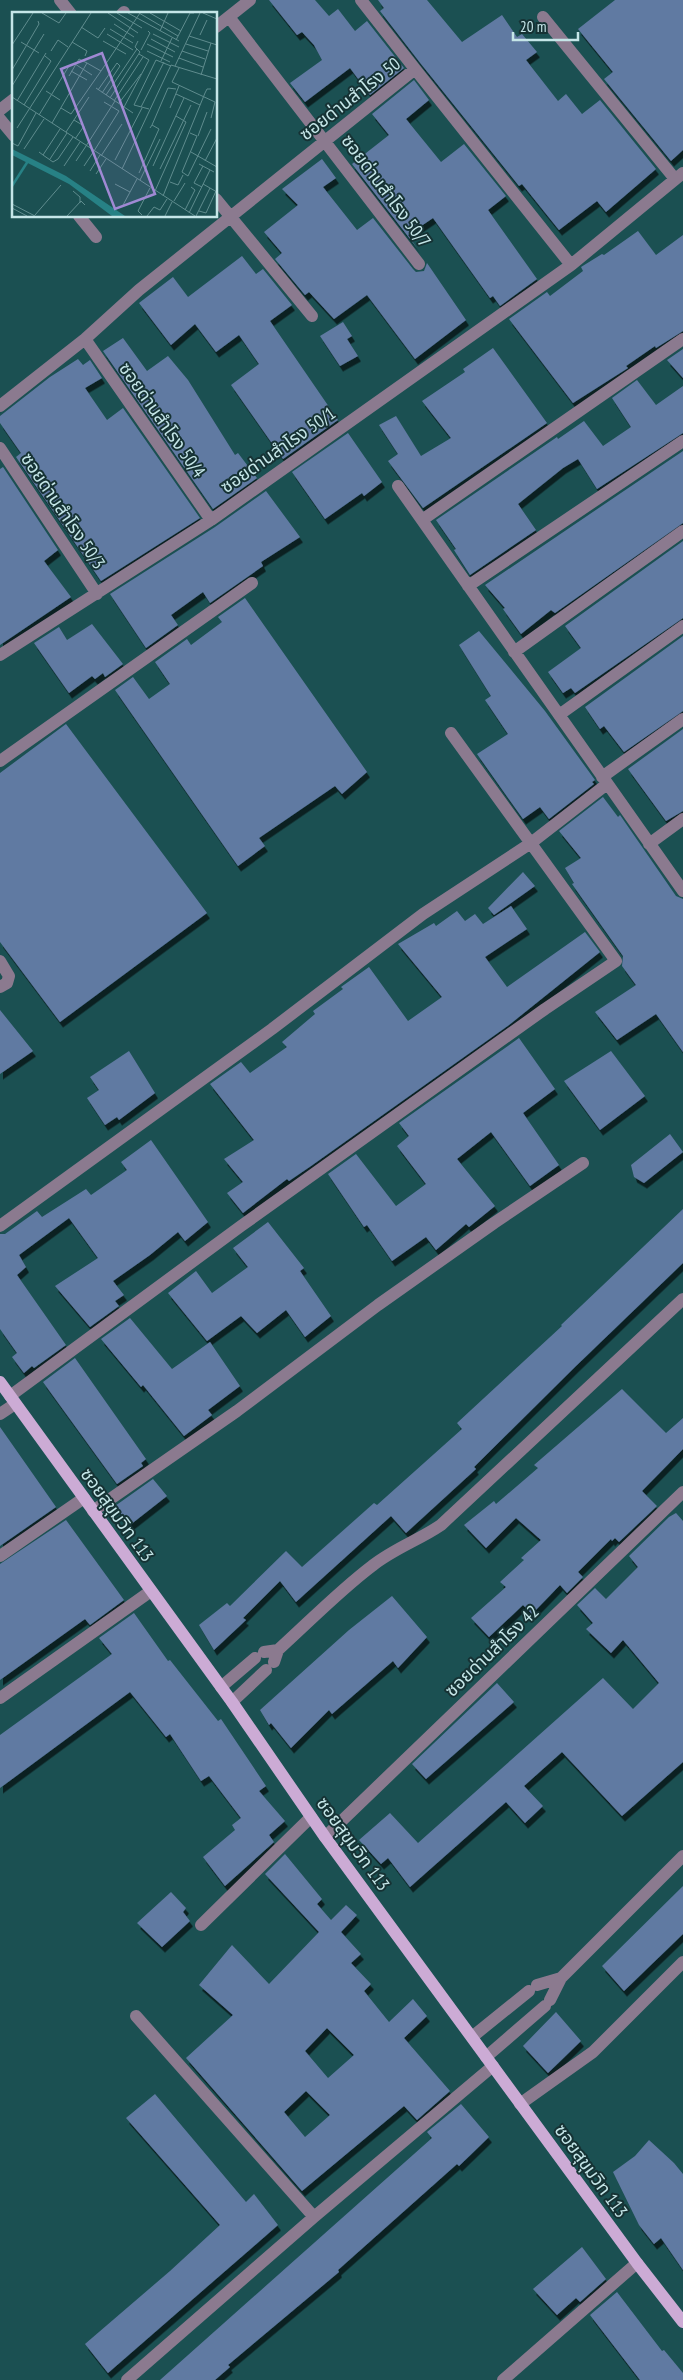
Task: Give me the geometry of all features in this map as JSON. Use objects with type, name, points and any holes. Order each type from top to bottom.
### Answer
[{"type":"main road","name":"ซอยสุขุมวิท 113","points":[[0,1382],[232,1702],[311,1817],[637,2263],[683,2322]]},
{"type":"street","points":[[60,0],[69,12]]},
{"type":"street","points":[[218,25],[250,0]]},
{"type":"street","points":[[361,0],[415,69]]},
{"type":"street","name":"ซอยด่านสำโรง 50/7","points":[[229,17],[420,264]]},
{"type":"street","points":[[544,17],[679,176],[571,265]]},
{"type":"street","name":"ซอยด่านสำโรง 50","points":[[0,406],[85,340],[139,290],[415,69],[571,265]]},
{"type":"street","points":[[0,110],[12,101]]},
{"type":"street","points":[[0,119],[12,134]]},
{"type":"street","points":[[218,202],[312,316]]},
{"type":"street","points":[[81,218],[96,237]]},
{"type":"street","name":"ซอยด่านสำโรง 50/1","points":[[0,655],[211,520],[571,265]]},
{"type":"street","points":[[422,520],[683,339]]},
{"type":"street","name":"ซอยด่านสำโรง 50/4","points":[[85,340],[211,520]]},
{"type":"street","points":[[468,586],[683,440]]},
{"type":"street","name":"ซอยด่านสำโรง 50/3","points":[[0,448],[97,594]]},
{"type":"street","points":[[398,486],[683,891]]},
{"type":"street","points":[[514,652],[683,532]]},
{"type":"street","points":[[0,761],[252,583]]},
{"type":"street","points":[[559,715],[683,626]]},
{"type":"street","points":[[0,1226],[272,1029],[423,914],[531,843],[683,719]]},
{"type":"street","points":[[0,1414],[13,1400],[241,1226],[545,1009],[616,961],[451,733]]},
{"type":"street","points":[[649,844],[683,819]]},
{"type":"street","points":[[0,961],[9,976],[7,983],[0,987]]},
{"type":"street","points":[[93,1511],[237,1411],[440,1261],[583,1163]]},
{"type":"street","points":[[232,1702],[372,1565],[394,1551],[421,1539],[441,1525],[683,1299]]},
{"type":"street","name":"ซอยด่านสำโรง 42","points":[[325,1836],[683,1492]]},
{"type":"street","points":[[0,1556],[84,1498]]},
{"type":"street","points":[[0,1698],[151,1592]]},
{"type":"street","points":[[221,1687],[259,1655],[273,1661]]},
{"type":"street","points":[[201,1925],[311,1817]]},
{"type":"street","points":[[127,2380],[490,2062],[548,2003],[561,1978],[683,1856]]},
{"type":"street","points":[[520,2104],[593,2052],[683,1962]]},
{"type":"street","points":[[472,2037],[533,1988],[561,1978]]},
{"type":"street","points":[[136,2016],[314,2217]]},
{"type":"street","points":[[503,2380],[637,2263]]},
{"type":"building","points":[[269,0],[315,0],[329,16],[338,9],[355,31],[367,21],[404,68],[370,95],[350,68],[305,102],[290,83],[322,60],[314,45],[302,32],[297,35]]},
{"type":"building","points":[[378,0],[427,0],[462,42],[502,15],[517,37],[522,34],[537,52],[526,60],[558,101],[566,94],[582,114],[600,100],[656,169],[606,212],[597,201],[559,230],[522,184],[519,186],[421,64],[380,11],[384,8]]},
{"type":"building","points":[[615,0],[683,0],[683,150],[671,161],[604,79],[613,72],[578,29]]},
{"type":"building","points":[[414,80],[429,100],[406,119],[441,162],[464,144],[506,196],[488,210],[537,279],[500,306],[493,296],[490,298],[433,218],[408,235],[417,248],[352,164],[389,135],[372,114]]},
{"type":"building","points":[[322,159],[336,178],[323,187],[357,230],[373,218],[416,272],[424,271],[427,263],[466,320],[415,359],[367,295],[334,319],[309,292],[305,295],[275,259],[282,253],[264,232],[298,205],[282,189]]},
{"type":"building","points":[[638,231],[656,255],[683,235],[683,331],[656,348],[655,346],[626,366],[628,368],[573,403],[509,319],[547,292],[550,296],[583,271],[581,267],[602,254],[604,255]]},
{"type":"building","points":[[242,256],[256,274],[263,269],[292,305],[270,321],[338,420],[283,459],[231,385],[259,364],[239,335],[216,352],[195,324],[171,345],[139,303],[173,277],[188,297]]},
{"type":"building","points":[[343,322],[352,336],[347,339],[358,356],[340,366],[320,336]]},
{"type":"building","points":[[123,338],[147,371],[168,356],[188,380],[235,455],[238,453],[257,478],[213,509],[103,351]]},
{"type":"building","points":[[493,348],[547,423],[423,508],[388,461],[398,454],[379,425],[396,416],[421,456],[451,438],[422,401],[465,372],[463,369]]},
{"type":"building","points":[[683,349],[683,378],[667,360]]},
{"type":"building","points":[[78,359],[83,365],[90,360],[102,378],[85,388],[107,420],[123,408],[200,518],[101,581],[16,457],[21,453],[0,423],[0,416],[50,377]]},
{"type":"building","points":[[637,380],[656,405],[683,386],[683,433],[597,489],[578,459],[563,468],[518,504],[536,530],[470,575],[454,550],[456,549],[436,520],[557,437],[558,439],[584,421],[603,446],[631,427],[612,398]]},
{"type":"building","points":[[348,433],[382,482],[364,496],[362,493],[325,519],[292,472]]},
{"type":"building","points":[[683,451],[683,523],[555,613],[551,610],[521,634],[503,609],[505,608],[485,585]]},
{"type":"building","points":[[3,467],[58,550],[44,561],[71,597],[0,645],[0,469]]},
{"type":"building","points":[[266,491],[300,537],[261,562],[263,566],[210,603],[203,592],[171,615],[178,625],[146,648],[110,594],[215,527]]},
{"type":"building","points":[[683,541],[683,618],[575,693],[571,688],[563,693],[548,672],[581,648],[565,626]]},
{"type":"building","points":[[245,598],[367,772],[342,794],[335,786],[259,838],[265,846],[238,866],[115,690],[133,677],[149,699],[170,684],[155,662],[187,639],[191,645],[222,622],[218,617]]},
{"type":"building","points":[[92,624],[123,664],[105,677],[103,673],[95,679],[92,676],[69,693],[34,643],[59,627],[67,640]]},
{"type":"building","points":[[479,631],[545,711],[595,780],[592,782],[594,784],[549,819],[540,807],[523,819],[477,754],[508,734],[485,700],[491,696],[459,645]]},
{"type":"building","points":[[683,636],[683,711],[624,752],[604,726],[600,729],[585,707]]},
{"type":"building","points":[[66,724],[207,913],[60,1022],[0,942],[0,773]]},
{"type":"building","points":[[683,729],[683,811],[666,821],[628,769]]},
{"type":"building","points":[[603,797],[618,817],[620,815],[676,896],[683,899],[683,1052],[656,1014],[617,1040],[595,1012],[636,985],[622,966],[623,956],[572,884],[574,883],[565,868],[581,858],[559,831]]},
{"type":"building","points":[[523,872],[535,886],[494,915],[488,908]]},
{"type":"building","points":[[511,906],[527,929],[485,957],[507,987],[585,932],[600,952],[509,1025],[311,1166],[289,1181],[287,1179],[243,1213],[227,1193],[243,1182],[224,1159],[254,1140],[210,1084],[241,1062],[250,1073],[287,1047],[282,1042],[315,1014],[313,1011],[343,989],[341,987],[369,967],[408,1021],[442,997],[398,944],[434,923],[436,926],[457,911],[465,921],[475,914],[483,924]]},
{"type":"building","points":[[0,1010],[33,1051],[0,1074]]},
{"type":"building","points":[[519,1038],[555,1089],[523,1113],[559,1165],[530,1186],[491,1132],[457,1159],[495,1206],[469,1227],[466,1224],[436,1250],[426,1237],[392,1261],[367,1225],[364,1227],[328,1174],[356,1154],[396,1206],[426,1184],[397,1146],[409,1136],[399,1123]]},
{"type":"building","points":[[129,1051],[155,1093],[119,1120],[117,1117],[105,1125],[87,1098],[99,1090],[90,1077]]},
{"type":"building","points":[[611,1051],[645,1096],[600,1130],[564,1081]]},
{"type":"building","points":[[670,1134],[683,1152],[644,1183],[634,1177],[631,1165]]},
{"type":"building","points":[[151,1140],[208,1222],[185,1241],[178,1232],[150,1255],[113,1281],[124,1295],[115,1301],[119,1306],[90,1327],[55,1286],[98,1258],[69,1218],[19,1255],[26,1267],[17,1275],[66,1345],[24,1373],[12,1357],[17,1353],[0,1329],[0,1234],[5,1234],[37,1211],[42,1217],[86,1189],[91,1195],[127,1170],[121,1162]]},
{"type":"building","points":[[683,1209],[683,1263],[474,1467],[476,1469],[406,1533],[391,1516],[296,1602],[280,1581],[243,1618],[246,1620],[214,1650],[199,1625],[227,1603],[230,1606],[286,1551],[302,1567],[374,1503],[377,1505],[462,1429],[457,1423],[562,1326]]},
{"type":"building","points":[[268,1222],[304,1268],[300,1271],[331,1316],[305,1337],[286,1310],[257,1333],[241,1316],[207,1341],[168,1293],[196,1271],[212,1293],[248,1267],[233,1248]]},
{"type":"building","points":[[130,1318],[172,1369],[210,1342],[240,1386],[208,1410],[212,1415],[184,1436],[143,1385],[141,1387],[101,1339]]},
{"type":"building","points":[[75,1358],[146,1459],[141,1463],[143,1466],[117,1484],[43,1382]]},
{"type":"building","points":[[622,1389],[666,1433],[683,1418],[683,1449],[642,1491],[657,1506],[619,1542],[615,1538],[612,1541],[611,1539],[578,1572],[583,1577],[567,1593],[560,1585],[532,1614],[523,1605],[489,1637],[471,1618],[506,1587],[500,1582],[524,1560],[521,1558],[541,1540],[516,1518],[486,1548],[464,1525],[494,1501],[496,1504],[538,1468],[534,1465]]},
{"type":"building","points":[[0,1427],[56,1507],[0,1546]]},
{"type":"building","points":[[153,1479],[167,1496],[130,1525],[115,1506]]},
{"type":"building","points":[[676,1513],[683,1521],[683,1762],[622,1816],[562,1752],[524,1786],[543,1806],[525,1823],[506,1802],[410,1887],[388,1858],[381,1864],[359,1840],[390,1813],[418,1843],[603,1678],[633,1709],[659,1683],[623,1640],[611,1653],[586,1629],[593,1623],[577,1605],[595,1588],[606,1599],[638,1567],[629,1556],[669,1517]]},
{"type":"building","points":[[66,1520],[124,1600],[90,1625],[85,1619],[0,1680],[0,1564]]},
{"type":"building","points":[[392,1596],[427,1637],[398,1668],[393,1661],[332,1714],[329,1710],[291,1748],[271,1723],[269,1725],[260,1710],[349,1630]]},
{"type":"building","points":[[134,1613],[168,1661],[170,1660],[218,1721],[221,1719],[266,1786],[259,1791],[285,1821],[269,1835],[274,1842],[225,1886],[203,1857],[235,1830],[232,1825],[241,1818],[209,1776],[201,1781],[170,1734],[166,1737],[130,1692],[0,1788],[0,1735],[112,1654],[99,1638]]},
{"type":"building","points":[[497,1683],[514,1702],[426,1779],[412,1764]]},
{"type":"building","points":[[285,1854],[322,1899],[317,1904],[331,1920],[346,1905],[357,1915],[341,1932],[361,1954],[351,1963],[371,1984],[364,1991],[389,2022],[413,1999],[427,2016],[404,2038],[450,2091],[417,2120],[404,2106],[302,2191],[186,2058],[233,2015],[199,1985],[232,1945],[269,1984],[319,1932],[265,1874]],"holes":[[[327,2028],[354,2055],[328,2078],[305,2051]],[[306,2091],[330,2115],[305,2137],[284,2112]]]},
{"type":"building","points":[[683,1886],[683,1934],[624,1991],[602,1966]]},
{"type":"building","points":[[171,1892],[186,1908],[183,1912],[190,1921],[162,1947],[137,1923]]},
{"type":"building","points":[[556,2012],[581,2041],[548,2073],[523,2046]]},
{"type":"building","points":[[155,2094],[246,2202],[254,2194],[278,2225],[108,2373],[85,2344],[220,2225],[126,2118]]},
{"type":"building","points":[[461,2104],[489,2137],[459,2166],[457,2164],[338,2270],[339,2272],[228,2365],[230,2367],[215,2380],[160,2380],[432,2138],[427,2132]]},
{"type":"building","points":[[649,2140],[683,2174],[683,2270],[661,2238],[654,2244],[639,2225],[613,2172],[635,2156]]},
{"type":"building","points":[[582,2247],[606,2279],[580,2302],[576,2298],[557,2315],[533,2289]]},
{"type":"building","points":[[617,2292],[662,2351],[664,2350],[683,2373],[683,2380],[640,2380],[590,2315]]}]
